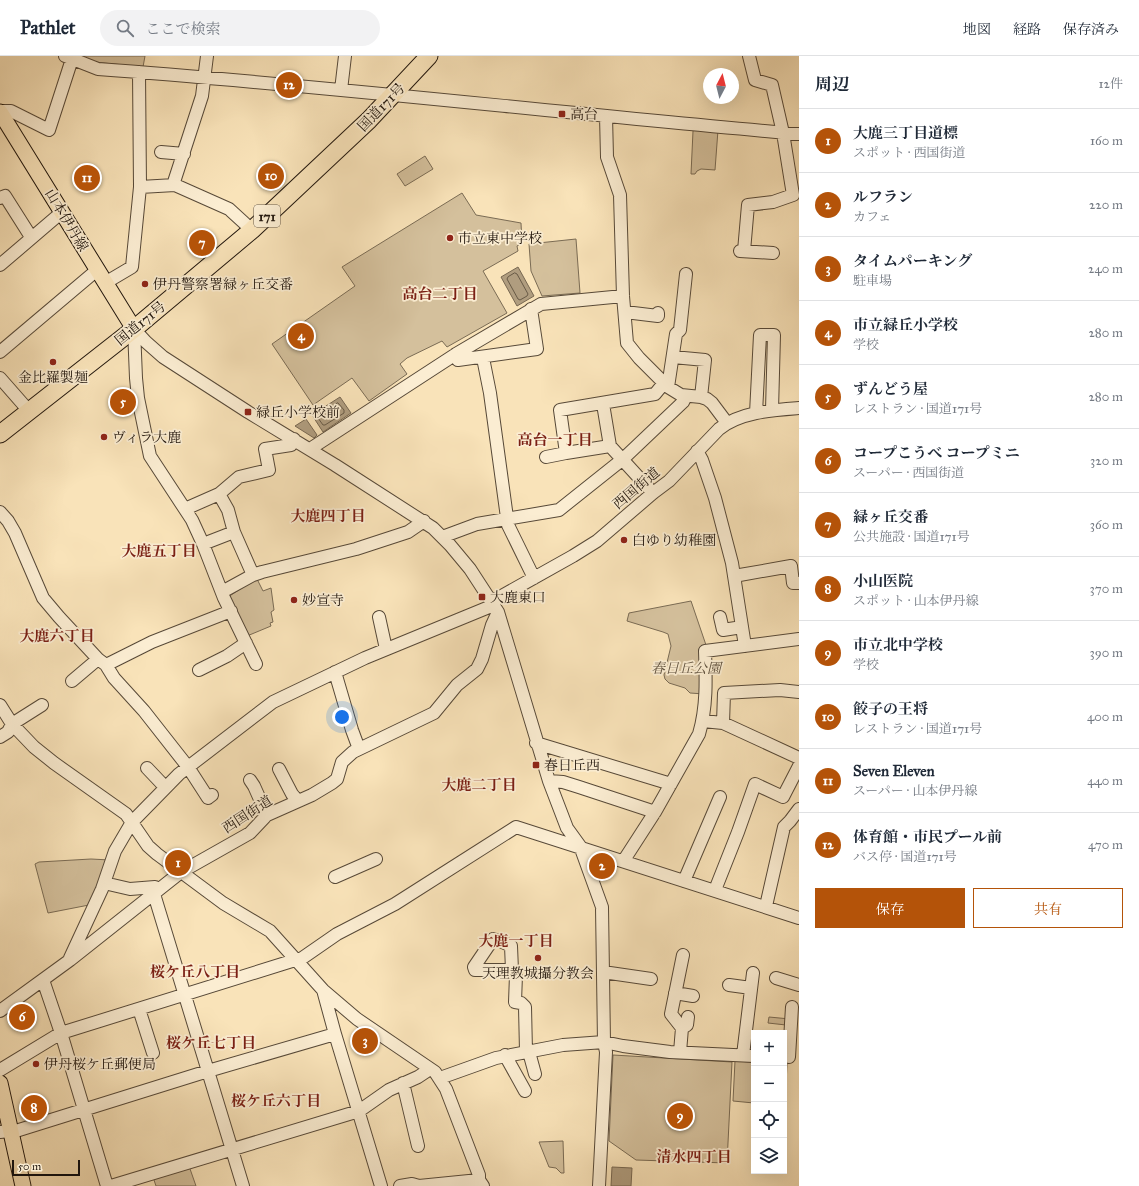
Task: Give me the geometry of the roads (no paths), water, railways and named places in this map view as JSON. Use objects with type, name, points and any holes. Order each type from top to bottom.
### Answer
[{"type":"highway","name":"国道171号","points":[[0,434],[134,329],[252,230],[340,149],[429,56]]},
{"type":"main road","name":"山本伊丹線","points":[[0,111],[134,329]]},
{"type":"main road","points":[[0,1083],[6,1132],[23,1186]]},
{"type":"street","points":[[173,185],[202,96],[207,56]]},
{"type":"street","points":[[341,90],[344,56]]},
{"type":"street","points":[[749,56],[753,76],[756,80],[772,85],[796,199],[744,204],[742,251],[773,253]]},
{"type":"street","points":[[0,111],[11,111],[49,130],[68,57],[98,68],[392,95],[418,96],[606,116],[799,134]]},
{"type":"street","points":[[105,283],[132,267],[140,186],[139,72]]},
{"type":"street","points":[[606,116],[607,158],[620,195],[623,296],[627,343],[639,358],[666,385],[681,395],[700,397],[710,402],[727,423]]},
{"type":"street","points":[[161,152],[184,154]]},
{"type":"street","points":[[140,186],[173,185],[229,209],[252,230]]},
{"type":"street","points":[[0,198],[5,196],[31,237]]},
{"type":"street","points":[[0,265],[62,212]]},
{"type":"street","points":[[0,352],[97,270]]},
{"type":"street","points":[[566,453],[560,410],[603,404],[655,394],[666,385],[673,357],[676,334],[680,330],[686,274]]},
{"type":"street","points":[[310,449],[456,354],[541,304],[623,296]]},
{"type":"street","points":[[456,354],[458,360],[483,358],[537,349],[531,309]]},
{"type":"street","points":[[625,312],[658,316]]},
{"type":"street","points":[[134,329],[163,357],[248,412],[424,521],[442,537],[470,569],[494,607],[549,782],[567,828],[580,846],[602,907],[604,1042],[606,1052],[599,1186]]},
{"type":"street","points":[[134,329],[138,398],[150,456],[192,520],[222,592],[256,664]]},
{"type":"street","points":[[756,413],[760,335],[774,336],[772,410]]},
{"type":"street","points":[[673,357],[705,360],[700,397]]},
{"type":"street","points":[[483,358],[490,393],[508,525],[534,578]]},
{"type":"street","points":[[0,378],[29,411]]},
{"type":"street","points":[[442,537],[477,524],[559,510],[623,459],[683,402],[686,396]]},
{"type":"street","points":[[603,404],[610,446],[653,493]]},
{"type":"street","name":"西国街道","points":[[0,1011],[70,960],[181,872],[250,832],[267,816],[312,795],[332,783],[337,779],[342,762],[353,752],[434,713],[457,685],[477,669],[482,659],[492,625],[494,607],[534,578],[597,541],[669,481],[697,451],[727,423],[756,413],[799,408]]},
{"type":"street","points":[[185,510],[219,494],[238,477],[270,470],[265,449],[291,445],[294,440]]},
{"type":"street","points":[[546,457],[610,446]]},
{"type":"street","points":[[697,451],[702,460],[715,498],[732,563],[745,646]]},
{"type":"street","points":[[219,494],[228,510],[234,532],[253,575]]},
{"type":"street","points":[[0,512],[8,521],[15,533],[43,598],[102,662],[114,678],[144,711],[188,767],[208,798]]},
{"type":"street","points":[[222,592],[253,575],[326,557],[393,537],[408,532],[424,521]]},
{"type":"street","points":[[203,544],[234,532]]},
{"type":"street","points":[[734,576],[791,566],[792,583],[799,582]]},
{"type":"street","points":[[70,960],[104,883],[115,851],[132,822],[165,787],[188,767],[273,702],[365,658],[494,607]]},
{"type":"street","points":[[72,681],[102,662],[231,611]]},
{"type":"street","points":[[379,617],[386,649]]},
{"type":"street","points":[[720,617],[723,630],[742,628]]},
{"type":"street","points":[[624,860],[655,812],[699,734],[703,721],[706,694],[705,651],[799,639]]},
{"type":"street","points":[[200,670],[246,644]]},
{"type":"street","points":[[335,672],[359,749]]},
{"type":"street","points":[[723,723],[724,693],[780,690],[799,692]]},
{"type":"street","points":[[0,705],[12,724],[34,747],[126,814],[148,846],[223,903],[270,931],[323,990],[357,1019],[435,1072],[440,1078],[452,1104],[481,1183],[419,1186],[412,1184],[400,1186]]},
{"type":"street","points":[[0,738],[8,732],[12,724],[42,705]]},
{"type":"street","points":[[703,721],[723,723],[799,757]]},
{"type":"street","points":[[536,743],[671,784]]},
{"type":"street","points":[[715,890],[755,784],[783,797],[799,766]]},
{"type":"street","points":[[147,768],[165,787]]},
{"type":"street","points":[[279,769],[292,794],[298,801]]},
{"type":"street","points":[[250,780],[267,816]]},
{"type":"street","points":[[549,782],[562,782],[655,812]]},
{"type":"street","points":[[684,881],[720,797]]},
{"type":"street","points":[[766,906],[784,827],[799,809]]},
{"type":"street","points":[[0,1070],[61,1033],[139,1010],[185,994],[298,961],[337,934],[395,904],[516,826],[766,906],[799,918]]},
{"type":"street","points":[[335,877],[376,859]]},
{"type":"street","points":[[104,883],[130,888],[155,887],[185,994],[243,1186]]},
{"type":"street","points":[[680,1052],[685,1022],[671,1014],[683,955]]},
{"type":"street","points":[[512,970],[516,975],[515,1002],[521,1003],[525,1007],[528,1052],[535,1074]]},
{"type":"street","points":[[603,972],[651,979]]},
{"type":"street","points":[[440,1078],[482,1062],[506,1055],[557,1046],[604,1042],[623,1046],[680,1052],[749,1056],[751,988],[753,973]]},
{"type":"street","points":[[776,978],[799,985]]},
{"type":"street","points":[[43,980],[61,1033],[107,1186]]},
{"type":"street","points":[[729,985],[751,988]]},
{"type":"street","points":[[323,990],[381,1186]]},
{"type":"street","points":[[675,993],[693,996]]},
{"type":"street","points":[[791,1058],[792,1007]]},
{"type":"street","points":[[139,1010],[154,1053]]},
{"type":"street","points":[[6,1132],[19,1130],[208,1071],[335,1034]]},
{"type":"street","points":[[506,1055],[525,1091]]},
{"type":"street","points":[[111,1186],[359,1111],[389,1090],[418,1077],[430,1069]]},
{"type":"street","points":[[403,1083],[411,1132],[418,1146]]},
{"type":"water","points":[[518,267],[534,296],[517,306],[501,277]]},
{"type":"water","points":[[340,397],[351,413],[323,432],[312,415]]},
{"type":"water","points":[[306,419],[317,435],[314,438],[295,426]]},
{"type":"water","points":[[612,1167],[632,1168],[631,1186],[611,1186]]},
{"type":"place","name":"体育館・市民プール前","points":[[289,85]]},
{"type":"place","name":"高台","points":[[562,114]]},
{"type":"place","name":"餃子の王将","points":[[271,176]]},
{"type":"place","name":"Seven Eleven","points":[[87,178]]},
{"type":"place","name":"市立東中学校","points":[[450,238]]},
{"type":"place","name":"緑ヶ丘交番","points":[[202,243]]},
{"type":"place","name":"伊丹警察署緑ヶ丘交番","points":[[145,284]]},
{"type":"place","name":"市立緑丘小学校","points":[[301,336]]},
{"type":"place","name":"金比羅製麺","points":[[53,362]]},
{"type":"place","name":"ずんどう屋","points":[[123,402]]},
{"type":"place","name":"緑丘小学校前","points":[[248,412]]},
{"type":"place","name":"ヴィラ大鹿","points":[[104,437]]},
{"type":"place","name":"白ゆり幼稚園","points":[[624,540]]},
{"type":"place","name":"大鹿東口","points":[[482,597]]},
{"type":"place","name":"妙宣寺","points":[[294,600]]},
{"type":"place","name":"春日丘西","points":[[536,765]]},
{"type":"place","name":"大鹿三丁目道標","points":[[178,863]]},
{"type":"place","name":"ルフラン","points":[[602,866]]},
{"type":"place","name":"天理教城攝分教会","points":[[538,958]]},
{"type":"place","name":"コープこうべ コープミニ","points":[[22,1017]]},
{"type":"place","name":"タイムパーキング","points":[[365,1041]]},
{"type":"place","name":"伊丹桜ケ丘郵便局","points":[[36,1064]]},
{"type":"place","name":"小山医院","points":[[34,1108]]},
{"type":"place","name":"市立北中学校","points":[[680,1116]]},
{"type":"district","name":"高台二丁目","points":[[440,294]]},
{"type":"district","name":"高台一丁目","points":[[555,440]]},
{"type":"district","name":"大鹿四丁目","points":[[328,516]]},
{"type":"district","name":"大鹿五丁目","points":[[159,551]]},
{"type":"district","name":"大鹿六丁目","points":[[57,636]]},
{"type":"district","name":"大鹿二丁目","points":[[479,785]]},
{"type":"district","name":"大鹿一丁目","points":[[516,941]]},
{"type":"district","name":"桜ケ丘八丁目","points":[[195,972]]},
{"type":"district","name":"桜ケ丘七丁目","points":[[211,1043]]},
{"type":"district","name":"桜ケ丘六丁目","points":[[276,1101]]},
{"type":"district","name":"清水四丁目","points":[[694,1157]]},
{"type":"park label","name":"春日丘公園","points":[[686,668]]}]
